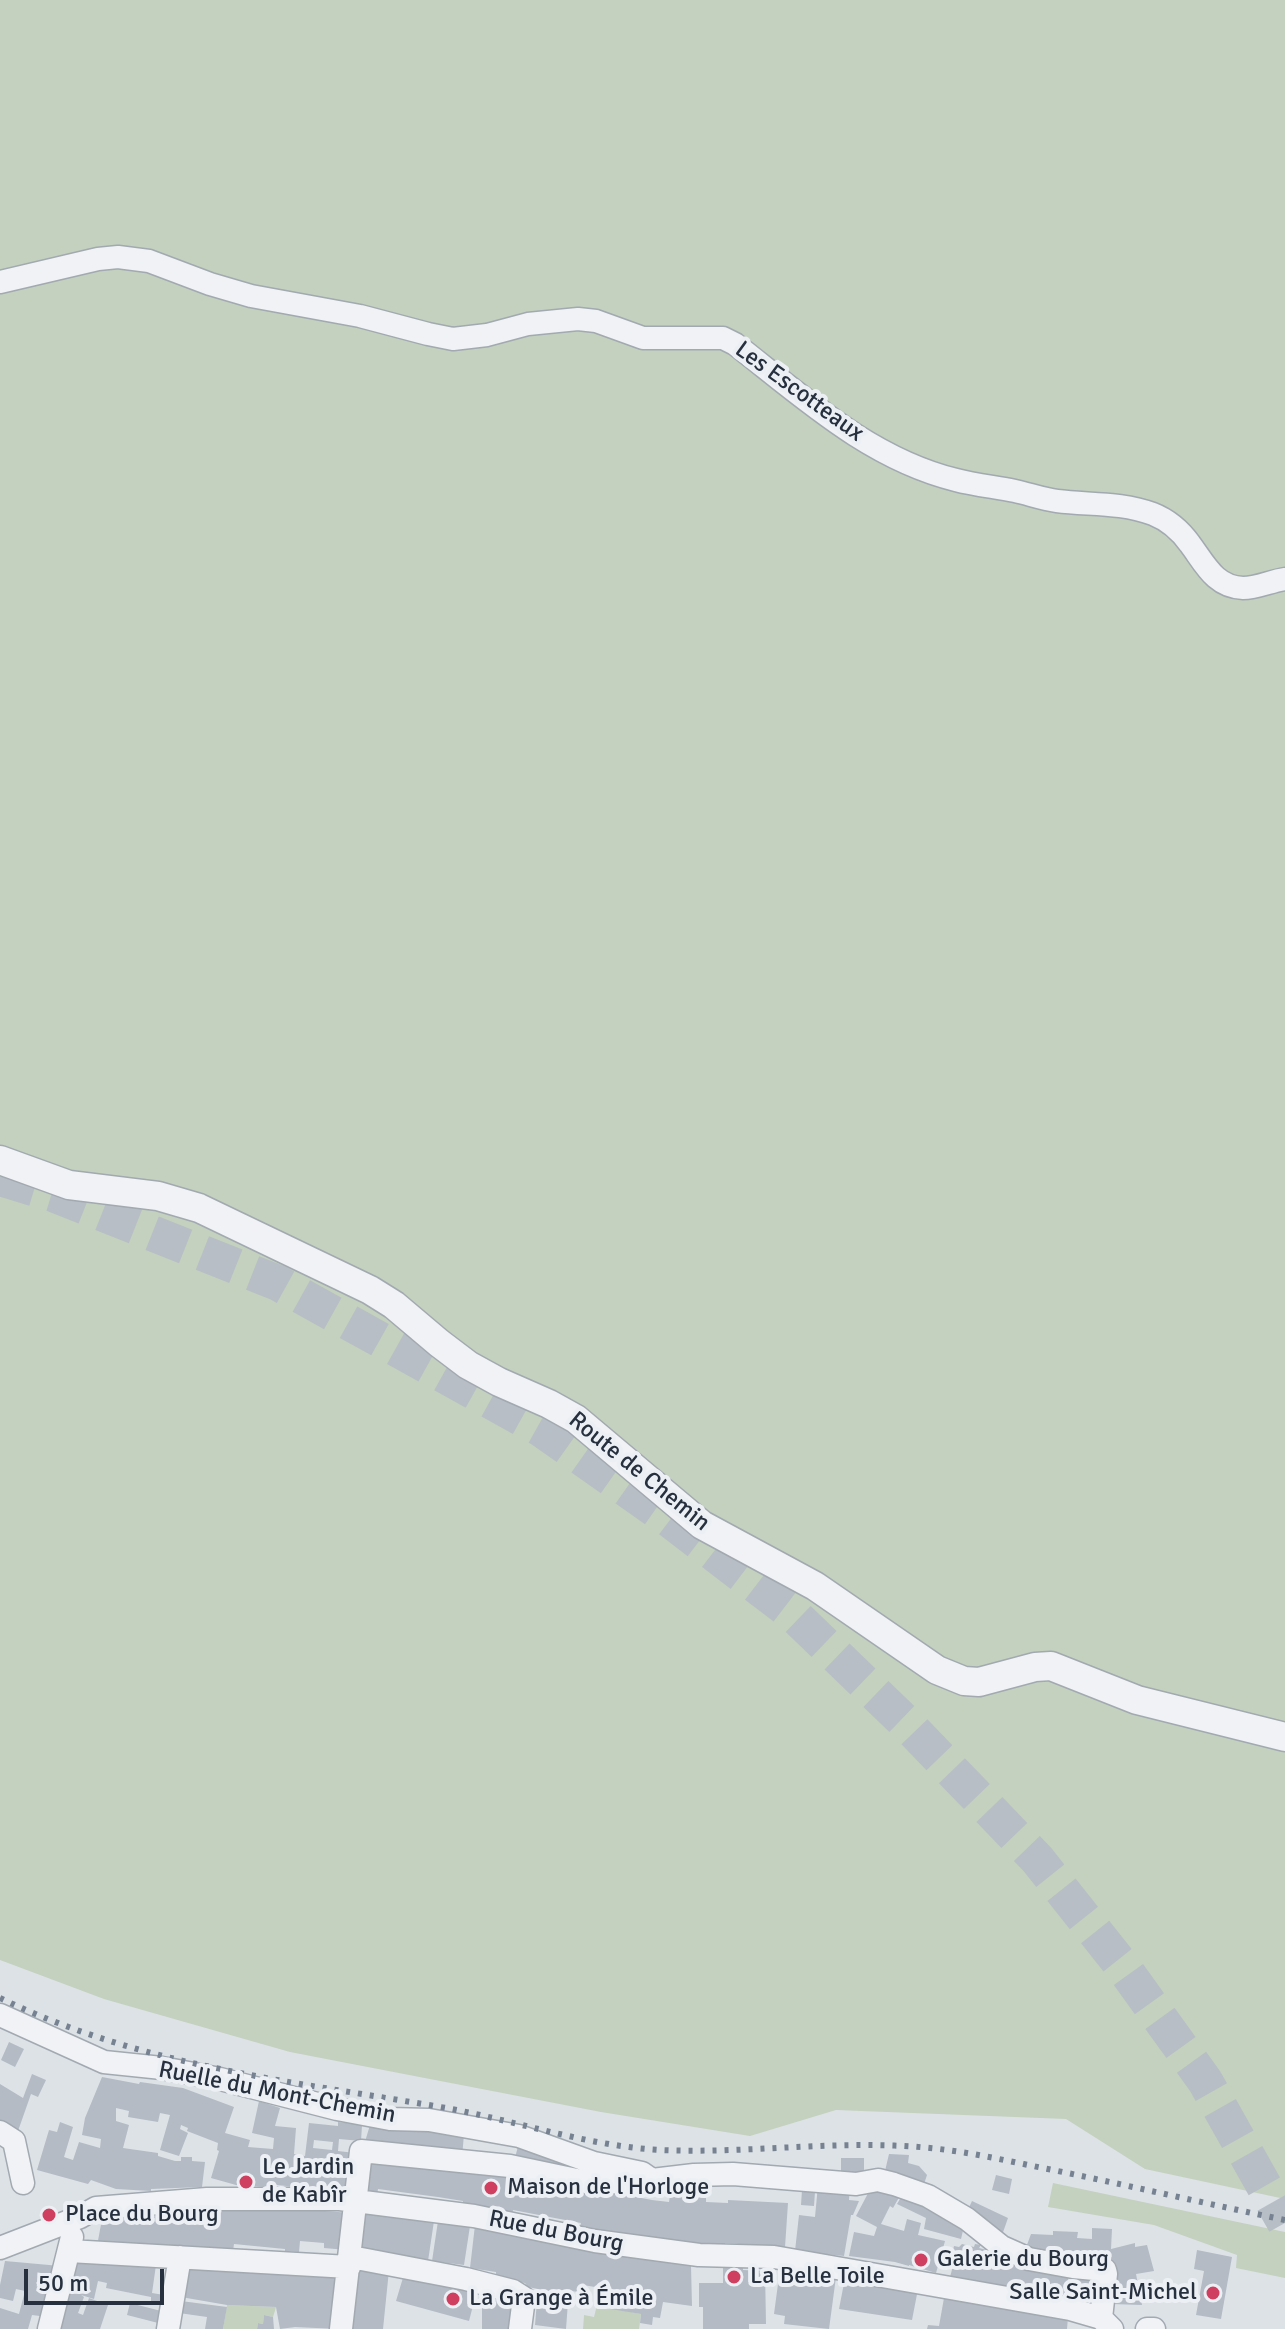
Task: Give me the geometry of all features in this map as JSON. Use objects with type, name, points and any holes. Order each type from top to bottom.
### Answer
[{"type":"street","name":"Les Escotteaux","points":[[0,282],[118,257],[149,261],[237,292],[360,316],[453,339],[487,335],[528,324],[578,319],[596,321],[643,338],[723,338],[831,418],[879,449],[913,466],[956,480],[1047,500],[1106,503],[1151,513],[1175,527],[1191,544],[1210,573],[1226,584],[1244,588],[1285,579]]},
{"type":"street","name":"Route de Chemin","points":[[0,1160],[69,1185],[158,1196],[199,1208],[370,1290],[394,1305],[468,1365],[576,1419],[712,1531],[815,1586],[920,1661],[947,1675],[979,1682],[1035,1667],[1051,1666],[1137,1700],[1285,1737]]},
{"type":"street","name":"Ruelle du Mont-Chemin","points":[[0,2015],[104,2062],[162,2068],[220,2079],[377,2117],[429,2120],[519,2136],[594,2163],[642,2173],[652,2180]]},
{"type":"street","points":[[0,2132],[14,2141],[23,2183]]},
{"type":"street","name":"Ruelle du Mont-Chemin","points":[[355,2201],[361,2151],[510,2166],[586,2182],[639,2182],[733,2174],[856,2184],[878,2180],[928,2196],[967,2219],[1002,2247],[1029,2259],[1105,2270],[1095,2322]]},
{"type":"street","name":"Rue du Bourg","points":[[0,2248],[96,2208],[207,2199],[340,2199],[474,2216],[595,2241],[699,2255],[774,2257],[1095,2322]]},
{"type":"street","points":[[341,2329],[355,2201]]},
{"type":"street","points":[[49,2329],[80,2217]]},
{"type":"street","points":[[69,2251],[350,2262],[466,2279],[513,2291],[524,2298],[520,2329]]},
{"type":"street","points":[[168,2329],[180,2257]]},
{"type":"street","points":[[1147,2329],[1154,2329]]},
{"type":"green space","points":[[0,0],[1285,0],[1285,2199],[1145,2169],[1066,2119],[836,2110],[750,2136],[601,2112],[290,2052],[104,1999],[0,1960]]},
{"type":"green space","points":[[1053,2183],[1285,2232],[1285,2278],[1236,2268],[1237,2255],[1154,2225],[1048,2207]]},
{"type":"green space","points":[[227,2305],[276,2307],[273,2317],[264,2315],[263,2324],[258,2323],[257,2329],[223,2329]]},
{"type":"green space","points":[[597,2305],[641,2314],[639,2329],[583,2329],[584,2315],[594,2317]]},
{"type":"building","points":[[9,2042],[24,2049],[15,2067],[1,2060]]},
{"type":"building","points":[[32,2074],[46,2080],[38,2097],[31,2094],[18,2131],[0,2120],[0,2084],[23,2098]]},
{"type":"building","points":[[102,2077],[183,2088],[234,2107],[225,2133],[250,2140],[248,2147],[273,2149],[274,2138],[252,2133],[259,2101],[280,2108],[275,2126],[296,2128],[294,2154],[305,2156],[309,2123],[362,2125],[361,2141],[339,2139],[338,2151],[355,2153],[351,2193],[268,2184],[268,2187],[236,2185],[211,2178],[219,2151],[218,2143],[187,2131],[188,2128],[181,2125],[180,2129],[188,2133],[179,2156],[160,2150],[170,2115],[160,2113],[158,2122],[128,2117],[129,2111],[116,2108],[116,2121],[129,2125],[123,2148],[158,2153],[158,2156],[175,2161],[181,2161],[181,2157],[192,2157],[192,2161],[205,2162],[202,2187],[151,2191],[116,2189],[91,2180],[88,2184],[37,2170],[49,2130],[57,2132],[60,2122],[73,2127],[64,2157],[73,2160],[79,2142],[100,2148],[101,2139],[82,2135],[85,2118]],"holes":[[[314,2140],[333,2142],[332,2150],[313,2148]]]},
{"type":"building","points":[[370,2125],[411,2128],[411,2132],[425,2131],[426,2125],[464,2134],[462,2157],[364,2145]]},
{"type":"building","points":[[518,2146],[591,2164],[595,2180],[515,2158]]},
{"type":"building","points":[[889,2154],[909,2155],[908,2163],[919,2166],[927,2175],[923,2187],[885,2171]]},
{"type":"building","points":[[365,2156],[574,2185],[669,2202],[670,2195],[706,2198],[706,2202],[788,2203],[785,2247],[649,2241],[645,2237],[580,2227],[581,2223],[513,2210],[512,2214],[463,2205],[463,2201],[378,2189],[377,2196],[363,2195]]},
{"type":"building","points":[[841,2158],[864,2158],[864,2177],[841,2177]]},
{"type":"building","points":[[996,2175],[1012,2179],[1009,2194],[992,2190]]},
{"type":"building","points":[[874,2182],[901,2194],[893,2208],[890,2206],[881,2224],[904,2231],[907,2219],[921,2223],[918,2235],[945,2241],[936,2273],[895,2262],[849,2256],[854,2232],[874,2236],[877,2227],[856,2216]]},
{"type":"building","points":[[818,2185],[850,2186],[849,2200],[859,2201],[851,2215],[844,2256],[795,2251],[799,2215],[815,2217]]},
{"type":"building","points":[[802,2190],[815,2191],[814,2206],[801,2205]]},
{"type":"building","points":[[903,2194],[965,2222],[961,2239],[924,2229],[926,2218],[897,2204]]},
{"type":"building","points":[[972,2201],[1008,2218],[1001,2238],[966,2214]]},
{"type":"building","points":[[136,2209],[302,2209],[350,2213],[347,2250],[324,2248],[324,2243],[300,2241],[299,2252],[234,2244],[233,2251],[141,2243],[139,2250],[97,2246],[102,2219]]},
{"type":"building","points":[[361,2212],[434,2221],[428,2261],[392,2254],[356,2252]]},
{"type":"building","points":[[438,2221],[470,2226],[464,2265],[432,2261]]},
{"type":"building","points":[[475,2225],[594,2252],[691,2266],[692,2306],[663,2302],[660,2318],[653,2317],[652,2325],[640,2323],[641,2314],[598,2307],[601,2288],[583,2285],[582,2292],[555,2290],[553,2298],[568,2302],[566,2329],[535,2325],[538,2289],[525,2283],[501,2279],[496,2272],[470,2268]]},
{"type":"building","points":[[1092,2228],[1112,2229],[1111,2249],[1135,2243],[1135,2247],[1147,2245],[1154,2271],[1136,2274],[1142,2305],[1112,2304],[1117,2277],[1115,2265],[1024,2253],[1031,2234],[1078,2232],[1077,2238],[1092,2239]]},
{"type":"building","points":[[988,2244],[1069,2268],[1067,2298],[950,2277],[956,2255],[952,2254],[954,2246],[981,2245],[979,2248],[987,2250]]},
{"type":"building","name":"Salle Saint-Michel","points":[[1197,2250],[1232,2257],[1221,2319],[1196,2315],[1204,2271],[1194,2269]]},
{"type":"building","points":[[75,2257],[156,2265],[152,2293],[170,2296],[169,2306],[151,2301],[151,2297],[106,2288],[107,2283],[98,2281],[94,2299],[81,2295],[84,2297],[78,2313],[83,2315],[89,2298],[108,2305],[100,2329],[59,2329]]},
{"type":"building","points":[[5,2261],[60,2266],[40,2329],[37,2328],[40,2316],[32,2315],[28,2329],[0,2329],[0,2308],[19,2314],[25,2291],[16,2289],[13,2301],[0,2298]]},
{"type":"building","points":[[186,2264],[339,2272],[338,2329],[280,2329],[276,2307],[227,2305],[181,2297]]},
{"type":"building","points":[[354,2266],[389,2270],[383,2329],[347,2329]]},
{"type":"building","points":[[723,2266],[765,2271],[766,2324],[749,2324],[749,2329],[703,2329],[699,2283],[723,2283]]},
{"type":"building","points":[[780,2269],[836,2277],[829,2329],[784,2324],[785,2316],[774,2314]]},
{"type":"building","points":[[1075,2270],[1097,2271],[1096,2301],[1074,2300]]},
{"type":"building","points":[[405,2271],[477,2290],[469,2321],[396,2301]]},
{"type":"building","points":[[845,2278],[918,2289],[912,2320],[839,2309]]},
{"type":"building","points":[[482,2293],[497,2297],[497,2302],[514,2304],[512,2329],[482,2329]]},
{"type":"building","points":[[944,2298],[1068,2317],[1067,2329],[927,2329],[928,2325],[939,2326]]},
{"type":"building","points":[[181,2301],[227,2307],[223,2329],[205,2329],[207,2317],[179,2313]]},
{"type":"building","points":[[130,2303],[165,2312],[162,2324],[127,2315]]},
{"type":"building","points":[[264,2315],[273,2317],[274,2329],[257,2329],[258,2323],[263,2324]]},
{"type":"tunnel","points":[[0,1178],[53,1194],[278,1283],[541,1429],[666,1517],[792,1613],[905,1722],[1037,1859],[1123,1967],[1205,2081],[1285,2223]]},
{"type":"railway","points":[[0,1998],[54,2021],[163,2056],[275,2080],[473,2113],[606,2144],[693,2151],[862,2145],[930,2148],[1007,2161],[1285,2220]]},
{"type":"place","name":"Le Jardin de Kabîr","points":[[246,2182]]},
{"type":"place","name":"Maison de l'Horloge","points":[[491,2188]]},
{"type":"place","name":"Place du Bourg","points":[[49,2215]]},
{"type":"place","name":"Galerie du Bourg","points":[[921,2260]]},
{"type":"place","name":"La Belle Toile","points":[[734,2277]]},
{"type":"place","name":"Salle Saint-Michel","points":[[1213,2293]]},
{"type":"place","name":"La Grange à Émile","points":[[453,2299]]}]
